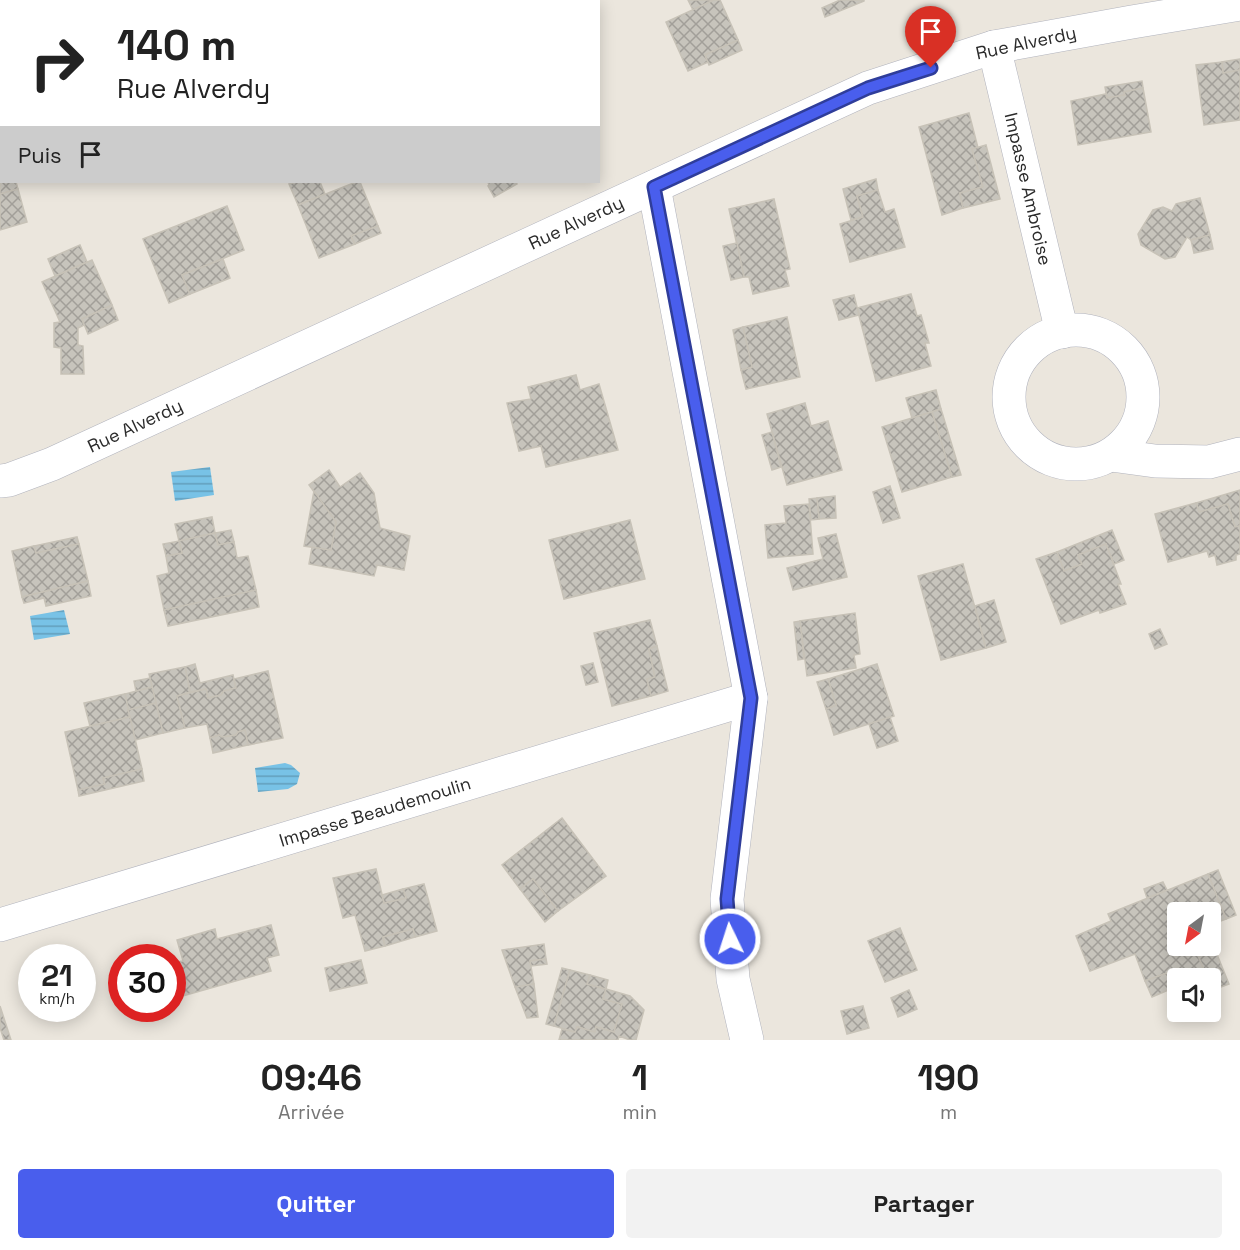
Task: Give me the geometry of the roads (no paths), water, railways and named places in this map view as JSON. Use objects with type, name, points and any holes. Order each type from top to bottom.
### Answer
[{"type":"street","name":"Rue Alverdy","points":[[0,481],[9,480],[52,464],[868,88],[994,47],[1240,4]]},
{"type":"street","name":"Impasse Ambroise","points":[[994,47],[1062,332]]},
{"type":"street","points":[[654,187],[751,698],[727,899],[733,979],[747,1040]]},
{"type":"street","points":[[1088,331],[1112,340],[1131,357],[1142,382],[1144,404],[1133,433],[1111,455],[1080,465],[1063,464],[1040,454],[1019,434],[1010,412],[1010,386],[1019,361],[1033,345],[1062,332],[1088,331]]},
{"type":"street","points":[[1111,455],[1155,461],[1209,462],[1240,454]]},
{"type":"street","name":"Impasse Beaudemoulin","points":[[0,925],[751,698]]},
{"type":"water","points":[[210,467],[214,495],[175,501],[171,472]]},
{"type":"water","points":[[64,610],[70,634],[34,640],[30,616]]},
{"type":"water","points":[[285,763],[300,773],[297,784],[288,789],[258,792],[255,768]]}]
